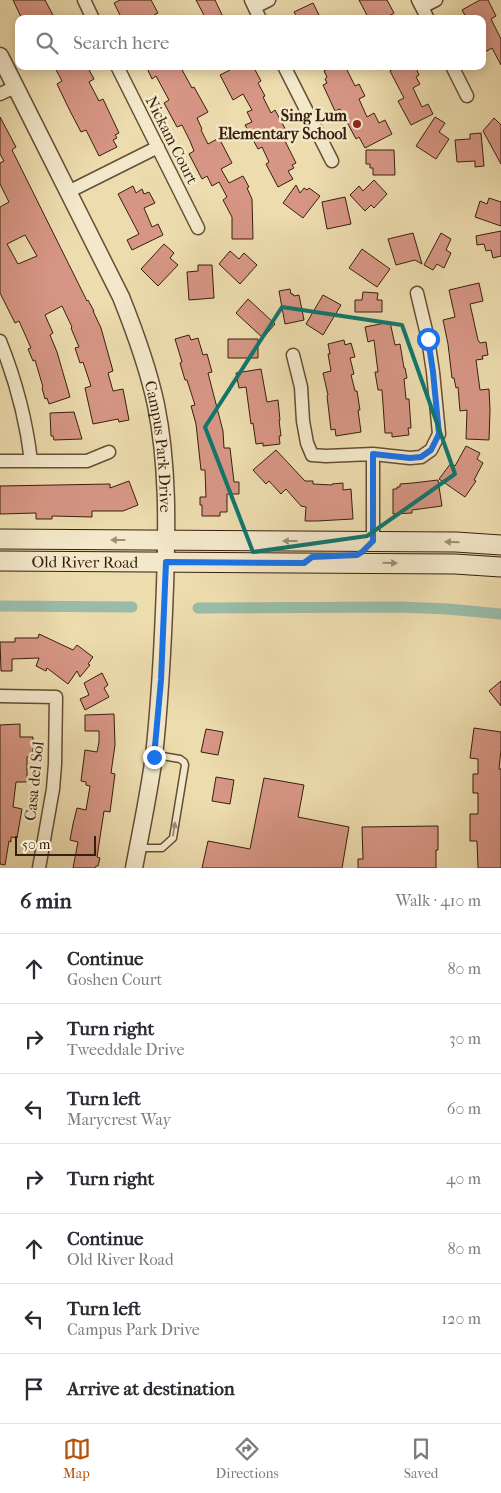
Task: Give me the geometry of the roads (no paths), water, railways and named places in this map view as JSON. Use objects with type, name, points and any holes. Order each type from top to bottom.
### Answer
[{"type":"main road","name":"Old River Road","points":[[0,539],[373,541],[456,542],[501,545]]},
{"type":"main road","points":[[304,563],[312,557],[357,555],[373,541]]},
{"type":"main road","points":[[464,565],[486,557],[501,559]]},
{"type":"main road","name":"Old River Road","points":[[0,561],[304,563],[501,567]]},
{"type":"street","points":[[84,0],[91,15]]},
{"type":"street","points":[[255,9],[269,0]]},
{"type":"street","points":[[420,4],[436,0]]},
{"type":"street","name":"Campus Park Drive","points":[[0,56],[120,297],[134,329],[148,370],[162,438],[165,473],[166,562],[161,680],[154,755],[134,868]]},
{"type":"street","name":"Nickam Court","points":[[119,70],[198,228]]},
{"type":"street","points":[[286,70],[332,161]]},
{"type":"street","points":[[454,70],[467,96]]},
{"type":"street","points":[[0,94],[15,87]]},
{"type":"street","points":[[68,192],[158,148]]},
{"type":"street","points":[[293,355],[301,387],[303,421],[307,443],[312,455],[373,454],[410,458],[421,457],[431,450],[439,434],[428,339],[417,293]]},
{"type":"street","points":[[0,341],[20,397],[31,461]]},
{"type":"street","points":[[0,461],[87,461],[109,452]]},
{"type":"street","points":[[373,454],[373,541]]},
{"type":"street","name":"Casa del Sol","points":[[0,696],[56,697],[53,789],[39,868]]},
{"type":"lane","points":[[138,848],[162,848],[173,838],[185,765],[180,759],[154,755]]},
{"type":"waterway","points":[[0,606],[132,607]]},
{"type":"waterway","points":[[198,608],[400,607],[501,614]]},
{"type":"place","name":"Sing Lum Elementary School","points":[[357,124]]}]
